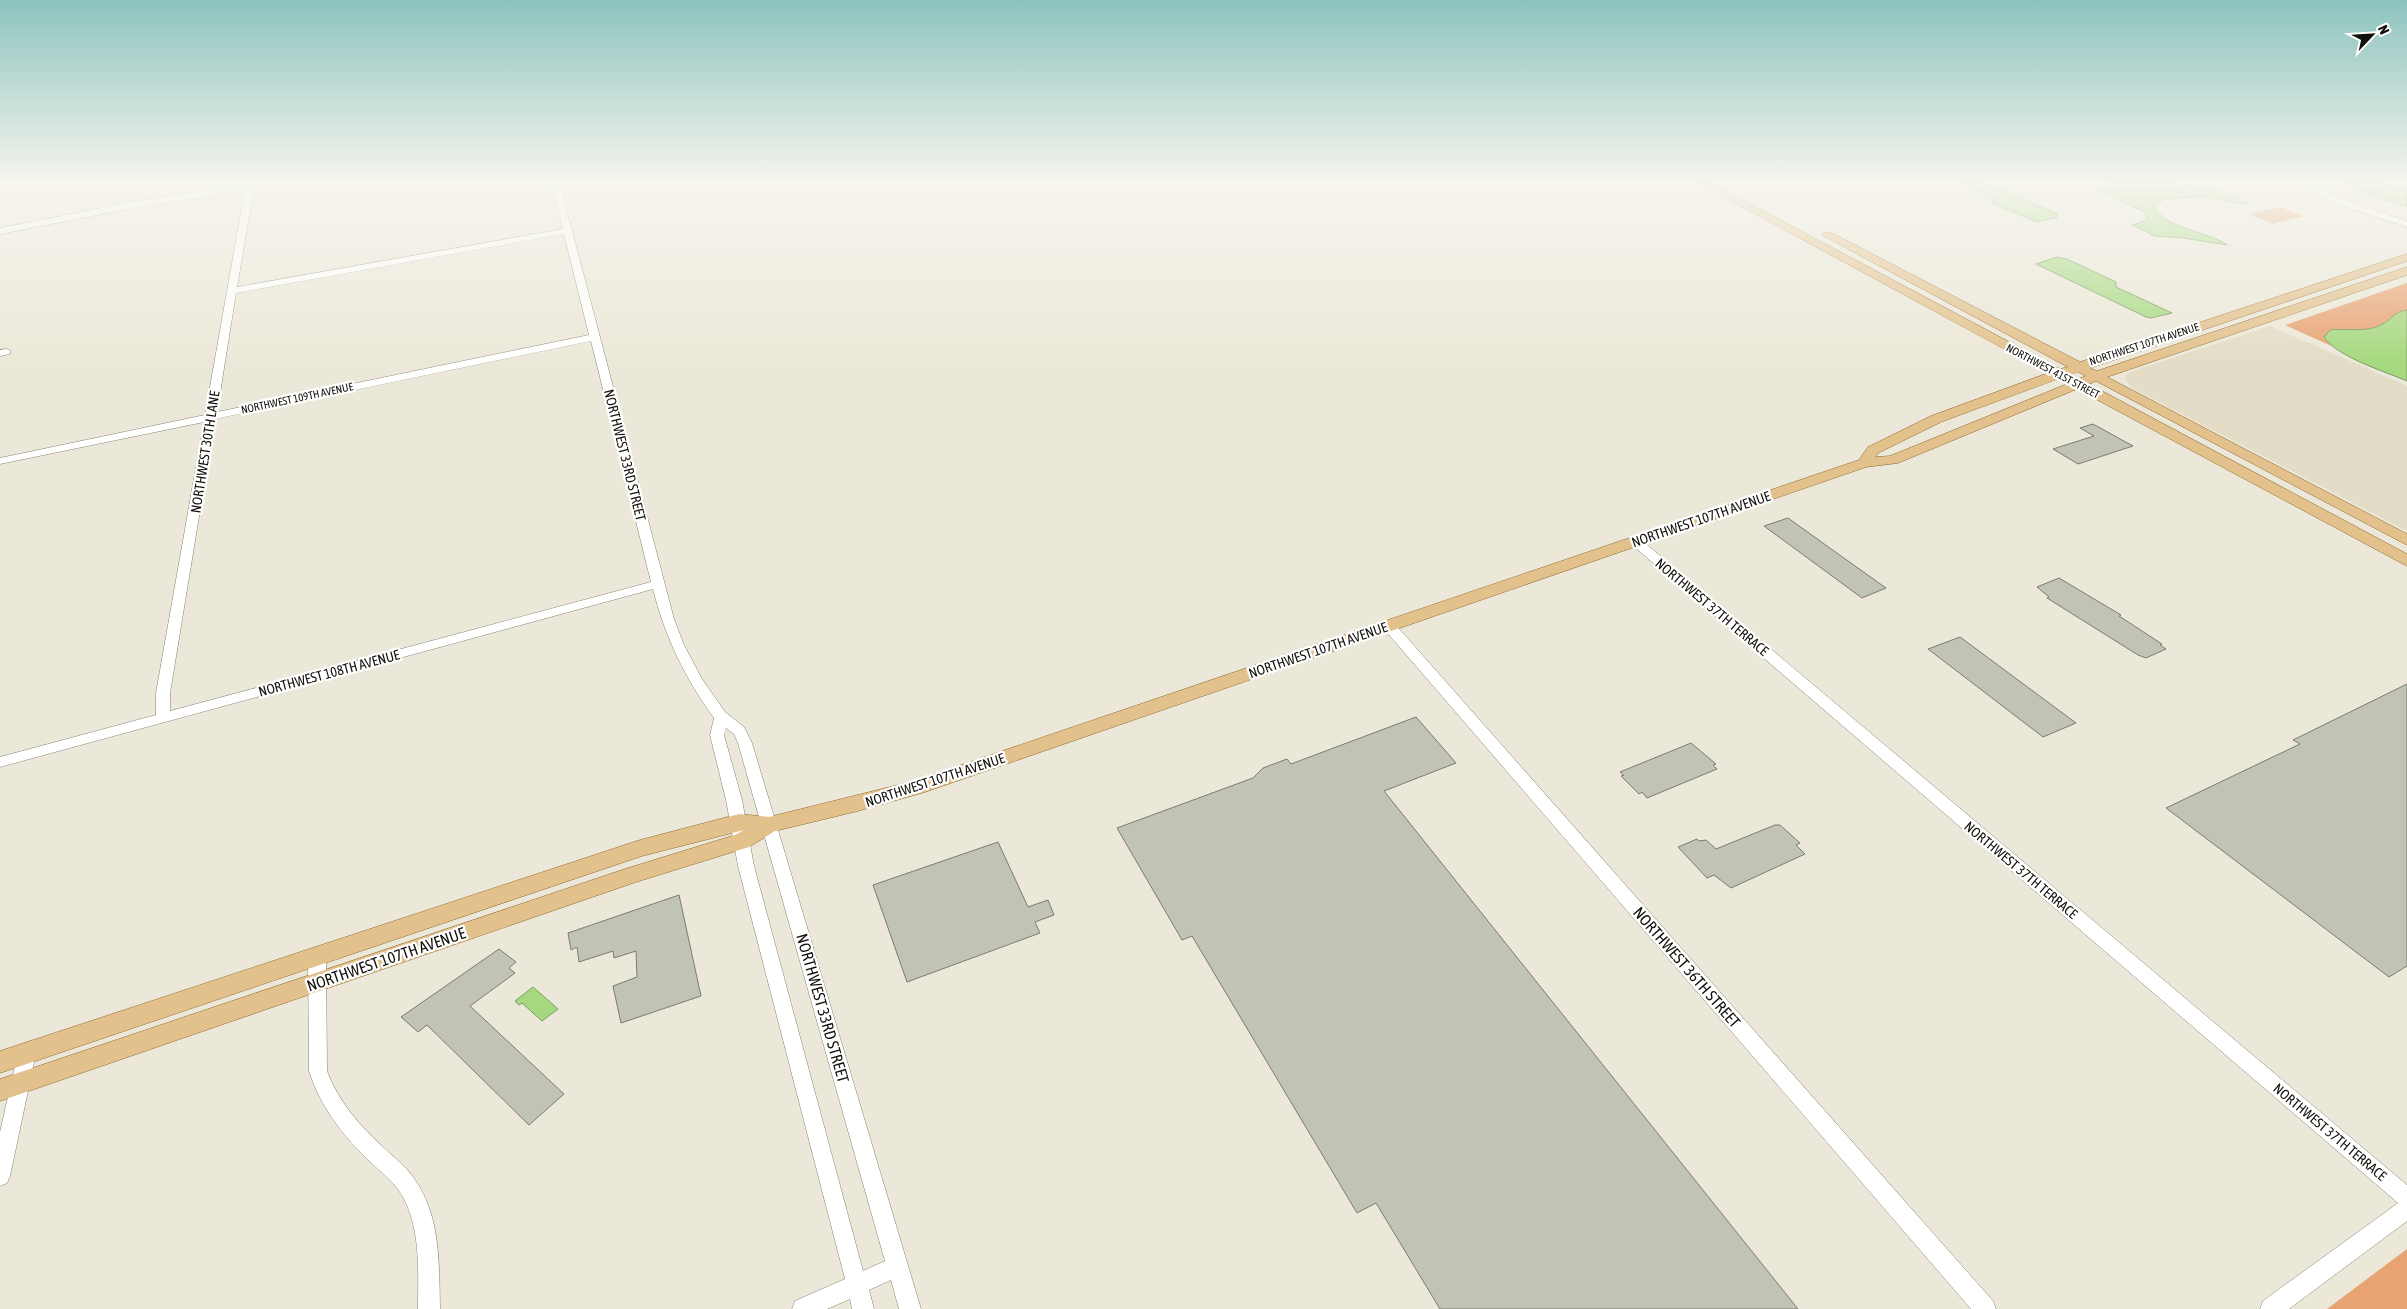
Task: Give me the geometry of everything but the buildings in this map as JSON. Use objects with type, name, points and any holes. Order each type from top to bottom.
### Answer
[{"type":"main road","name":"NORTHWEST 41ST STREET","points":[[1814,242],[2407,561]]},
{"type":"main road","name":"NORTHWEST 41ST STREET","points":[[1841,242],[2407,540]]},
{"type":"main road","name":"NORTHWEST 107TH AVENUE","points":[[1864,463],[1873,450],[1936,419],[2077,366],[2407,257]]},
{"type":"main road","name":"NORTHWEST 107TH AVENUE","points":[[0,1062],[631,851],[769,825],[903,792],[1864,463],[1900,457],[1991,418],[2097,377],[2407,271]]},
{"type":"main road","name":"NORTHWEST 107TH AVENUE","points":[[10,1086],[651,868],[740,831]]},
{"type":"street","name":"NORTHWEST 30TH LANE","points":[[163,718],[163,692],[240,242]]},
{"type":"street","points":[[231,291],[505,242]]},
{"type":"street","name":"NORTHWEST 33RD STREET","points":[[570,242],[667,619],[682,658],[721,718],[738,727],[740,731],[910,1309]]},
{"type":"street","name":"NORTHWEST 109TH AVENUE","points":[[0,461],[594,336]]},
{"type":"street","name":"NORTHWEST 37TH TERRACE","points":[[1635,541],[2407,1198]]},
{"type":"street","name":"NORTHWEST 108TH AVENUE","points":[[0,762],[658,584]]},
{"type":"street","name":"NORTHWEST 36TH STREET","points":[[1389,626],[1985,1309]]},
{"type":"street","points":[[721,718],[717,736],[740,831],[749,878],[863,1309]]},
{"type":"street","points":[[317,956],[318,1071],[323,1088],[335,1108],[374,1152],[403,1179],[412,1192],[424,1223],[429,1309]]},
{"type":"street","points":[[0,1176],[10,1086],[27,1053]]},
{"type":"street","points":[[2271,1309],[2407,1210]]},
{"type":"street","points":[[803,1309],[898,1266]]},
{"type":"shaded area","points":[[2209,242],[2222,242],[2227,245]]},
{"type":"shaded area","points":[[2057,257],[2067,259],[2116,282],[2116,287],[2172,313],[2151,318],[2146,317],[2036,264]]},
{"type":"shaded area","points":[[2407,283],[2407,380],[2285,325]]},
{"type":"shaded area","points":[[2407,310],[2407,381],[2350,357],[2339,351],[2324,337],[2330,330],[2369,329],[2385,323],[2399,312]]},
{"type":"shaded area","points":[[2270,326],[2407,386],[2407,531],[2132,388],[2125,379],[2126,375],[2133,371]]},
{"type":"shaded area","points":[[533,987],[558,1009],[542,1021],[522,1003],[519,1005],[515,1001]]},
{"type":"shaded area","points":[[2407,1249],[2407,1309],[2327,1309]]}]
